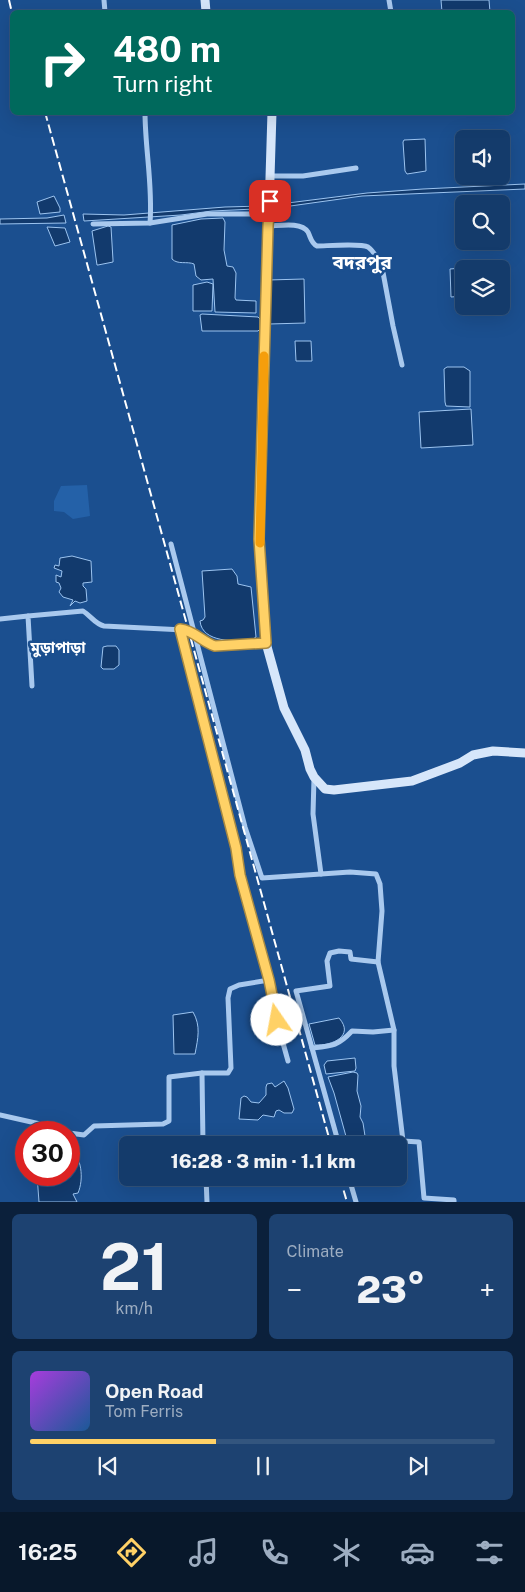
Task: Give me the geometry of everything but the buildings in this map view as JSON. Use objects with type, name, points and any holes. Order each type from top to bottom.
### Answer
[{"type":"main road","points":[[272,115],[259,539],[266,643],[284,708],[305,750],[314,777],[325,789],[334,790],[412,781],[460,763],[473,755],[493,751],[525,753]]},
{"type":"street","points":[[145,115],[146,151],[150,184],[150,220]]},
{"type":"street","points":[[271,176],[308,176],[356,168]]},
{"type":"street","points":[[93,224],[207,214],[268,214]]},
{"type":"street","points":[[268,226],[302,227],[308,232],[312,243],[316,246],[368,247],[382,267],[402,366]]},
{"type":"street","points":[[171,544],[245,827],[262,878],[350,872],[376,874],[380,884],[382,911],[378,962],[394,1030],[394,1066],[403,1141],[418,1142],[424,1198],[454,1200],[454,1202]]},
{"type":"street","points":[[0,619],[83,611],[90,615],[99,625],[180,629],[193,632],[209,644],[215,646],[266,643]]},
{"type":"street","points":[[28,616],[32,686]]},
{"type":"street","points":[[180,629],[288,1061]]},
{"type":"street","points":[[314,777],[313,814],[321,874]]},
{"type":"street","points":[[337,1136],[296,992],[330,986],[327,961],[330,954],[340,951],[350,952],[351,959],[378,962]]},
{"type":"street","points":[[80,1134],[84,1135],[94,1126],[163,1124],[169,1121],[169,1077],[202,1073],[228,1073],[231,1068],[228,998],[230,989],[269,980]]},
{"type":"street","points":[[312,1048],[334,1046],[343,1041],[352,1030],[373,1032],[394,1030]]},
{"type":"street","points":[[202,1073],[203,1136]]},
{"type":"street","points":[[0,1115],[27,1121]]},
{"type":"street","points":[[206,1186],[207,1202]]},
{"type":"street","points":[[351,1186],[356,1202]]},
{"type":"shaded area","points":[[441,0],[489,0],[490,10],[442,10]]},
{"type":"shaded area","points":[[425,139],[426,171],[407,174],[405,171],[404,140]]},
{"type":"shaded area","points":[[525,184],[525,189],[362,196],[276,208],[84,221],[83,214],[124,215],[225,207],[264,206],[367,193]]},
{"type":"shaded area","points":[[54,196],[60,212],[40,214],[37,202]]},
{"type":"shaded area","points":[[64,215],[66,223],[0,224],[0,219],[47,218]]},
{"type":"shaded area","points":[[223,218],[225,222],[224,250],[227,266],[233,267],[236,273],[235,298],[236,300],[256,301],[256,313],[215,312],[213,279],[201,280],[196,276],[194,264],[177,262],[172,259],[172,225],[201,219]]},
{"type":"shaded area","points":[[108,226],[111,227],[113,262],[97,265],[92,231]]},
{"type":"shaded area","points":[[47,227],[65,228],[70,242],[55,246]]},
{"type":"shaded area","points":[[450,269],[455,269],[455,297],[451,297]]},
{"type":"shaded area","points":[[304,279],[305,323],[269,324],[268,280]]},
{"type":"shaded area","points":[[207,282],[213,284],[212,311],[193,311],[193,285]]},
{"type":"shaded area","points":[[200,315],[258,317],[260,319],[260,329],[258,331],[202,331]]},
{"type":"shaded area","points":[[295,341],[311,341],[312,361],[296,361]]},
{"type":"shaded area","points":[[447,367],[464,367],[470,371],[470,407],[446,406],[444,369]]},
{"type":"shaded area","points":[[471,409],[473,445],[421,448],[419,412]]},
{"type":"shaded area","points":[[87,485],[90,516],[73,519],[64,512],[54,511],[54,501],[61,486]]},
{"type":"shaded area","points":[[72,556],[91,561],[92,582],[83,583],[86,589],[87,601],[80,603],[75,601],[70,606],[73,600],[63,597],[59,592],[61,588],[59,583],[56,582],[56,575],[61,577],[62,571],[54,568],[55,565],[59,566],[60,558]]},
{"type":"shaded area","points":[[232,569],[237,576],[238,584],[251,587],[256,637],[253,639],[238,641],[221,639],[207,634],[202,628],[200,621],[205,617],[202,571]]},
{"type":"shaded area","points":[[116,646],[119,650],[119,665],[114,669],[103,669],[101,667],[103,647]]},
{"type":"shaded area","points":[[193,1012],[198,1027],[195,1054],[174,1054],[173,1015]]},
{"type":"shaded area","points":[[339,1018],[343,1024],[343,1035],[334,1042],[315,1045],[309,1024]]},
{"type":"shaded area","points":[[355,1058],[355,1071],[326,1074],[324,1065],[327,1061]]},
{"type":"shaded area","points":[[353,1072],[357,1073],[357,1091],[361,1106],[360,1117],[365,1136],[346,1136],[328,1077]]},
{"type":"shaded area","points":[[284,1081],[294,1109],[292,1113],[284,1113],[279,1110],[276,1111],[274,1117],[263,1115],[258,1120],[239,1119],[241,1098],[244,1096],[251,1102],[259,1103],[266,1095],[267,1084],[272,1083],[275,1087]]},
{"type":"shaded area","points":[[80,1165],[81,1181],[80,1187],[78,1193],[73,1194],[77,1202],[39,1202],[38,1186],[80,1186]]},
{"type":"railway","points":[[9,0],[11,10]]},
{"type":"railway","points":[[46,115],[329,1136]]},
{"type":"railway","points":[[342,1186],[347,1202]]},
{"type":"slow traffic","points":[[260,543],[264,356]]},
{"type":"district","name":"বদরপুর","points":[[362,262]]},
{"type":"district","name":"মুড়াপাড়া","points":[[58,647]]},
{"type":"route","points":[[270,201],[259,539],[266,643],[215,646],[209,644],[193,632],[180,629],[236,848],[240,875],[269,980],[277,1020]]}]
